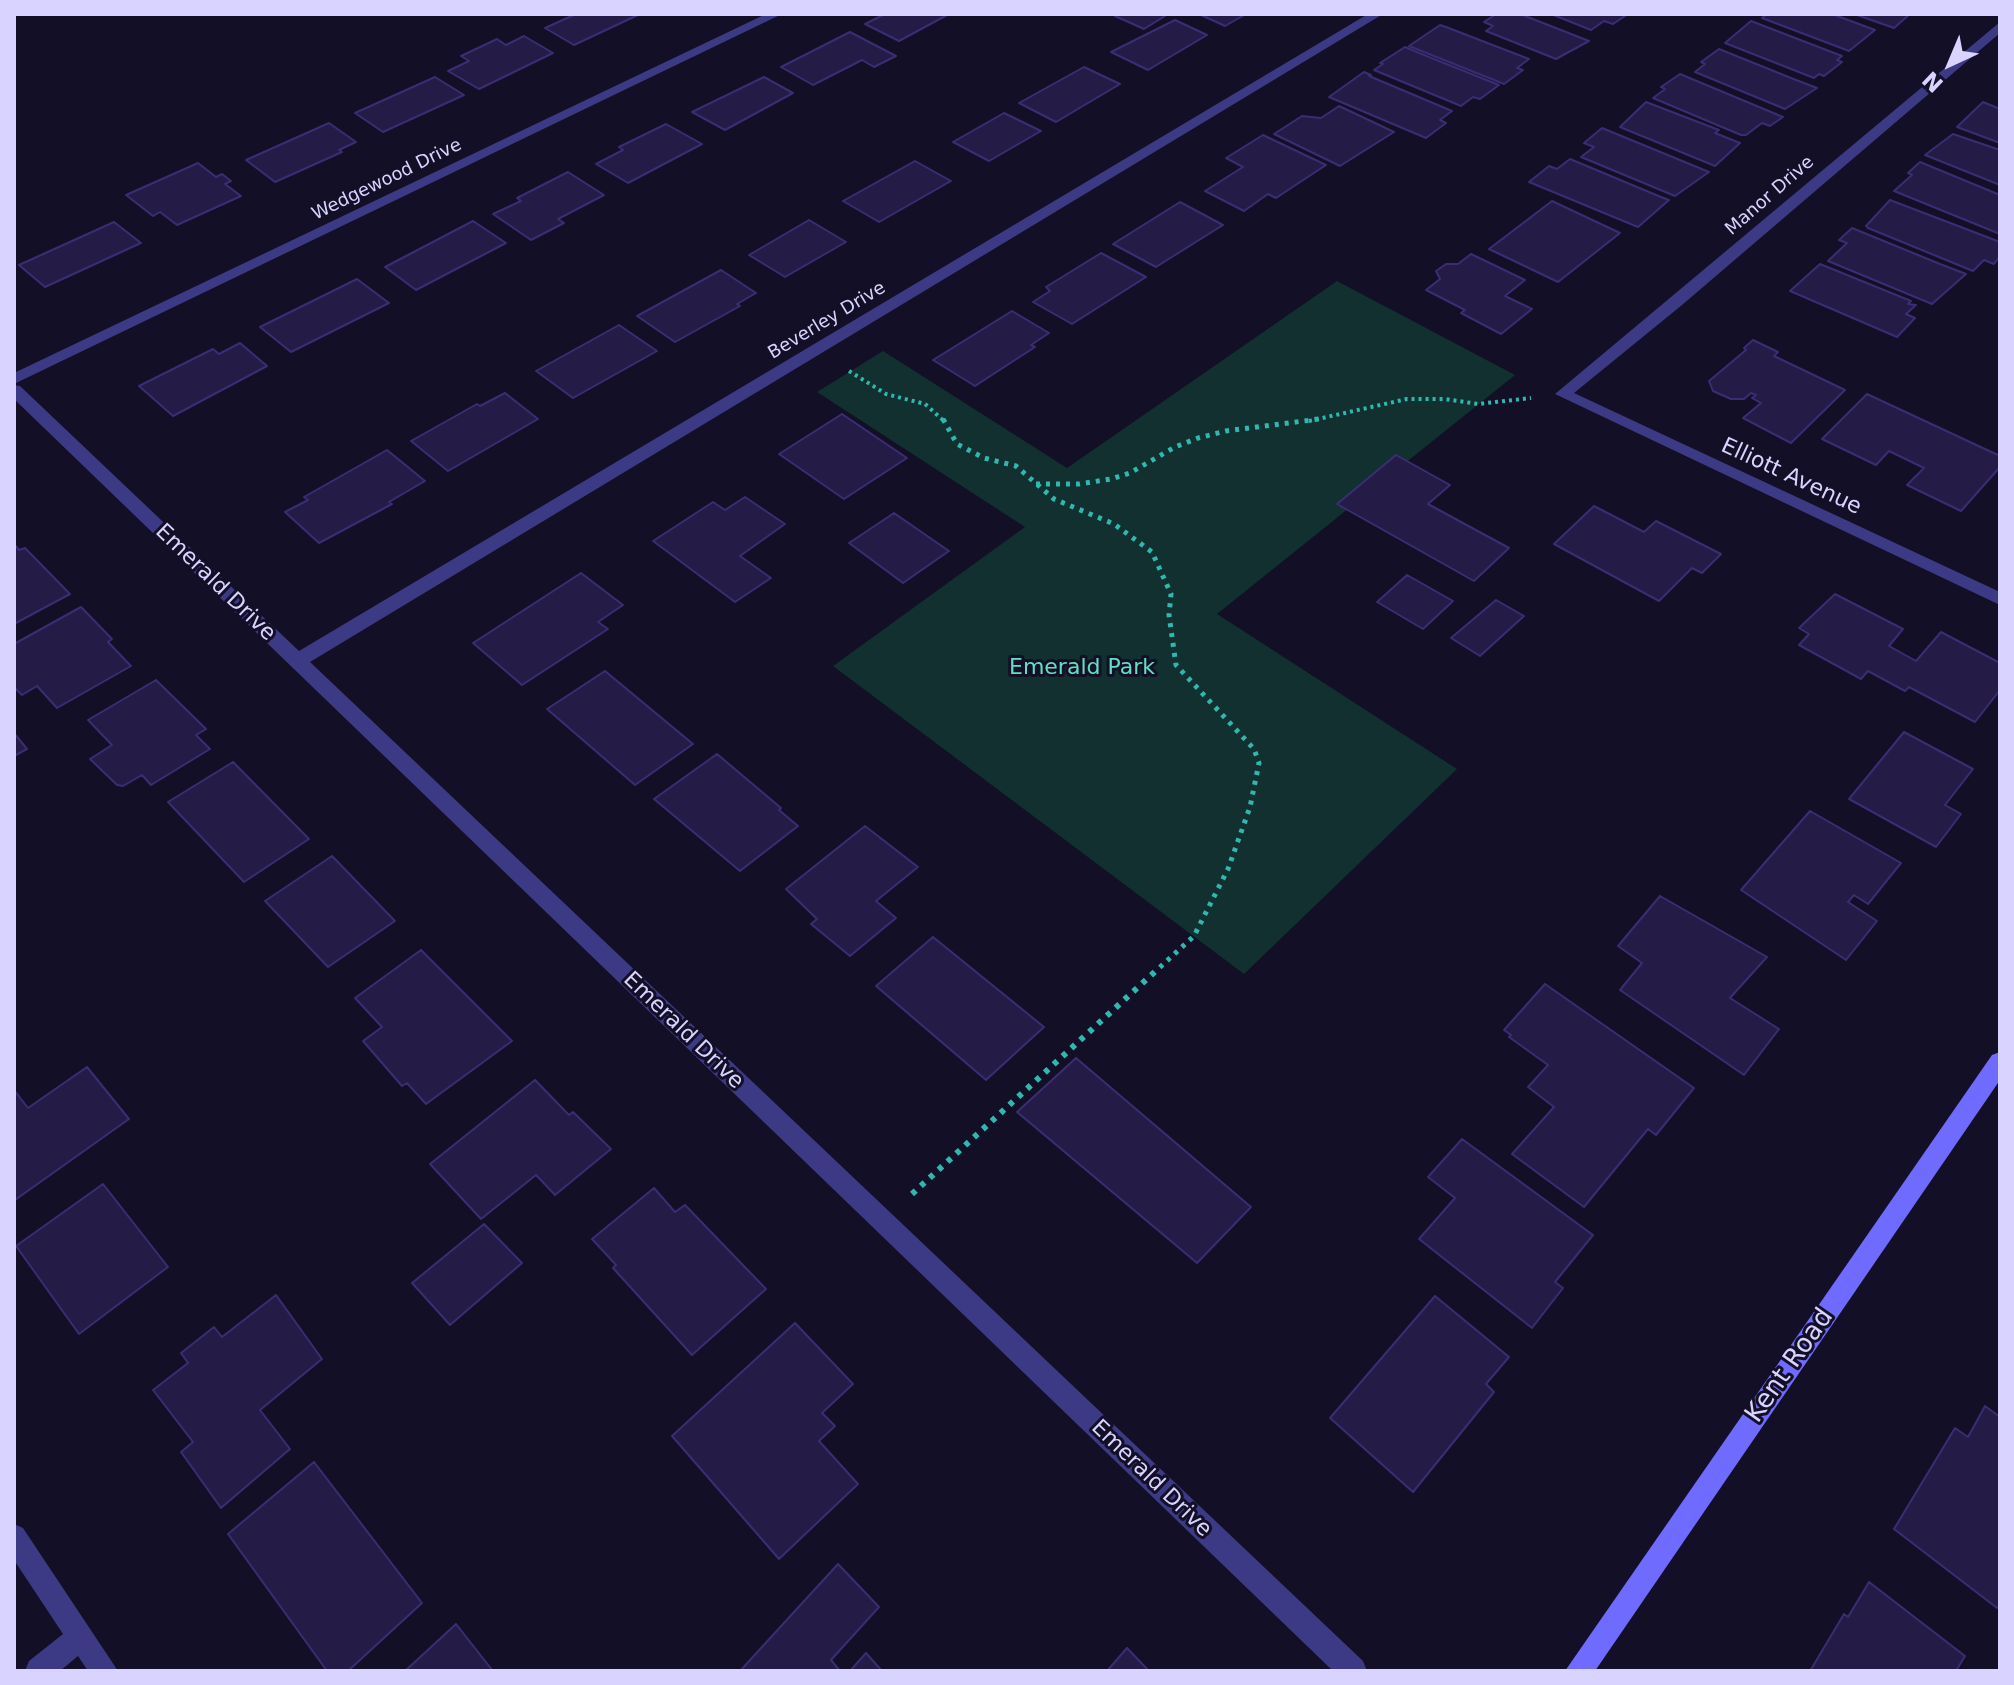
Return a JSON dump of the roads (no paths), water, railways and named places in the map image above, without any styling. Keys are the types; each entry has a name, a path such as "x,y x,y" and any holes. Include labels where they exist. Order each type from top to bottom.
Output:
{"street":[{"name":"Wedgewood Drive","path":"14,379 776,14"},
{"name":"Beverley Drive","path":"297,661 1377,14"},
{"name":"Manor Drive","path":"1563,394 1677,302 2000,26"},
{"name":"Emerald Drive","path":"14,390 1353,1671"},
{"name":"Elliott Avenue","path":"1563,394 2000,599"},
{"name":"Kent Road","path":"1579,1671 2000,1062"},
{"path":"14,1537 104,1671"},
{"path":"39,1671 81,1636"}],"park label":[{"name":"Emerald Park","path":"1082,668"}]}
